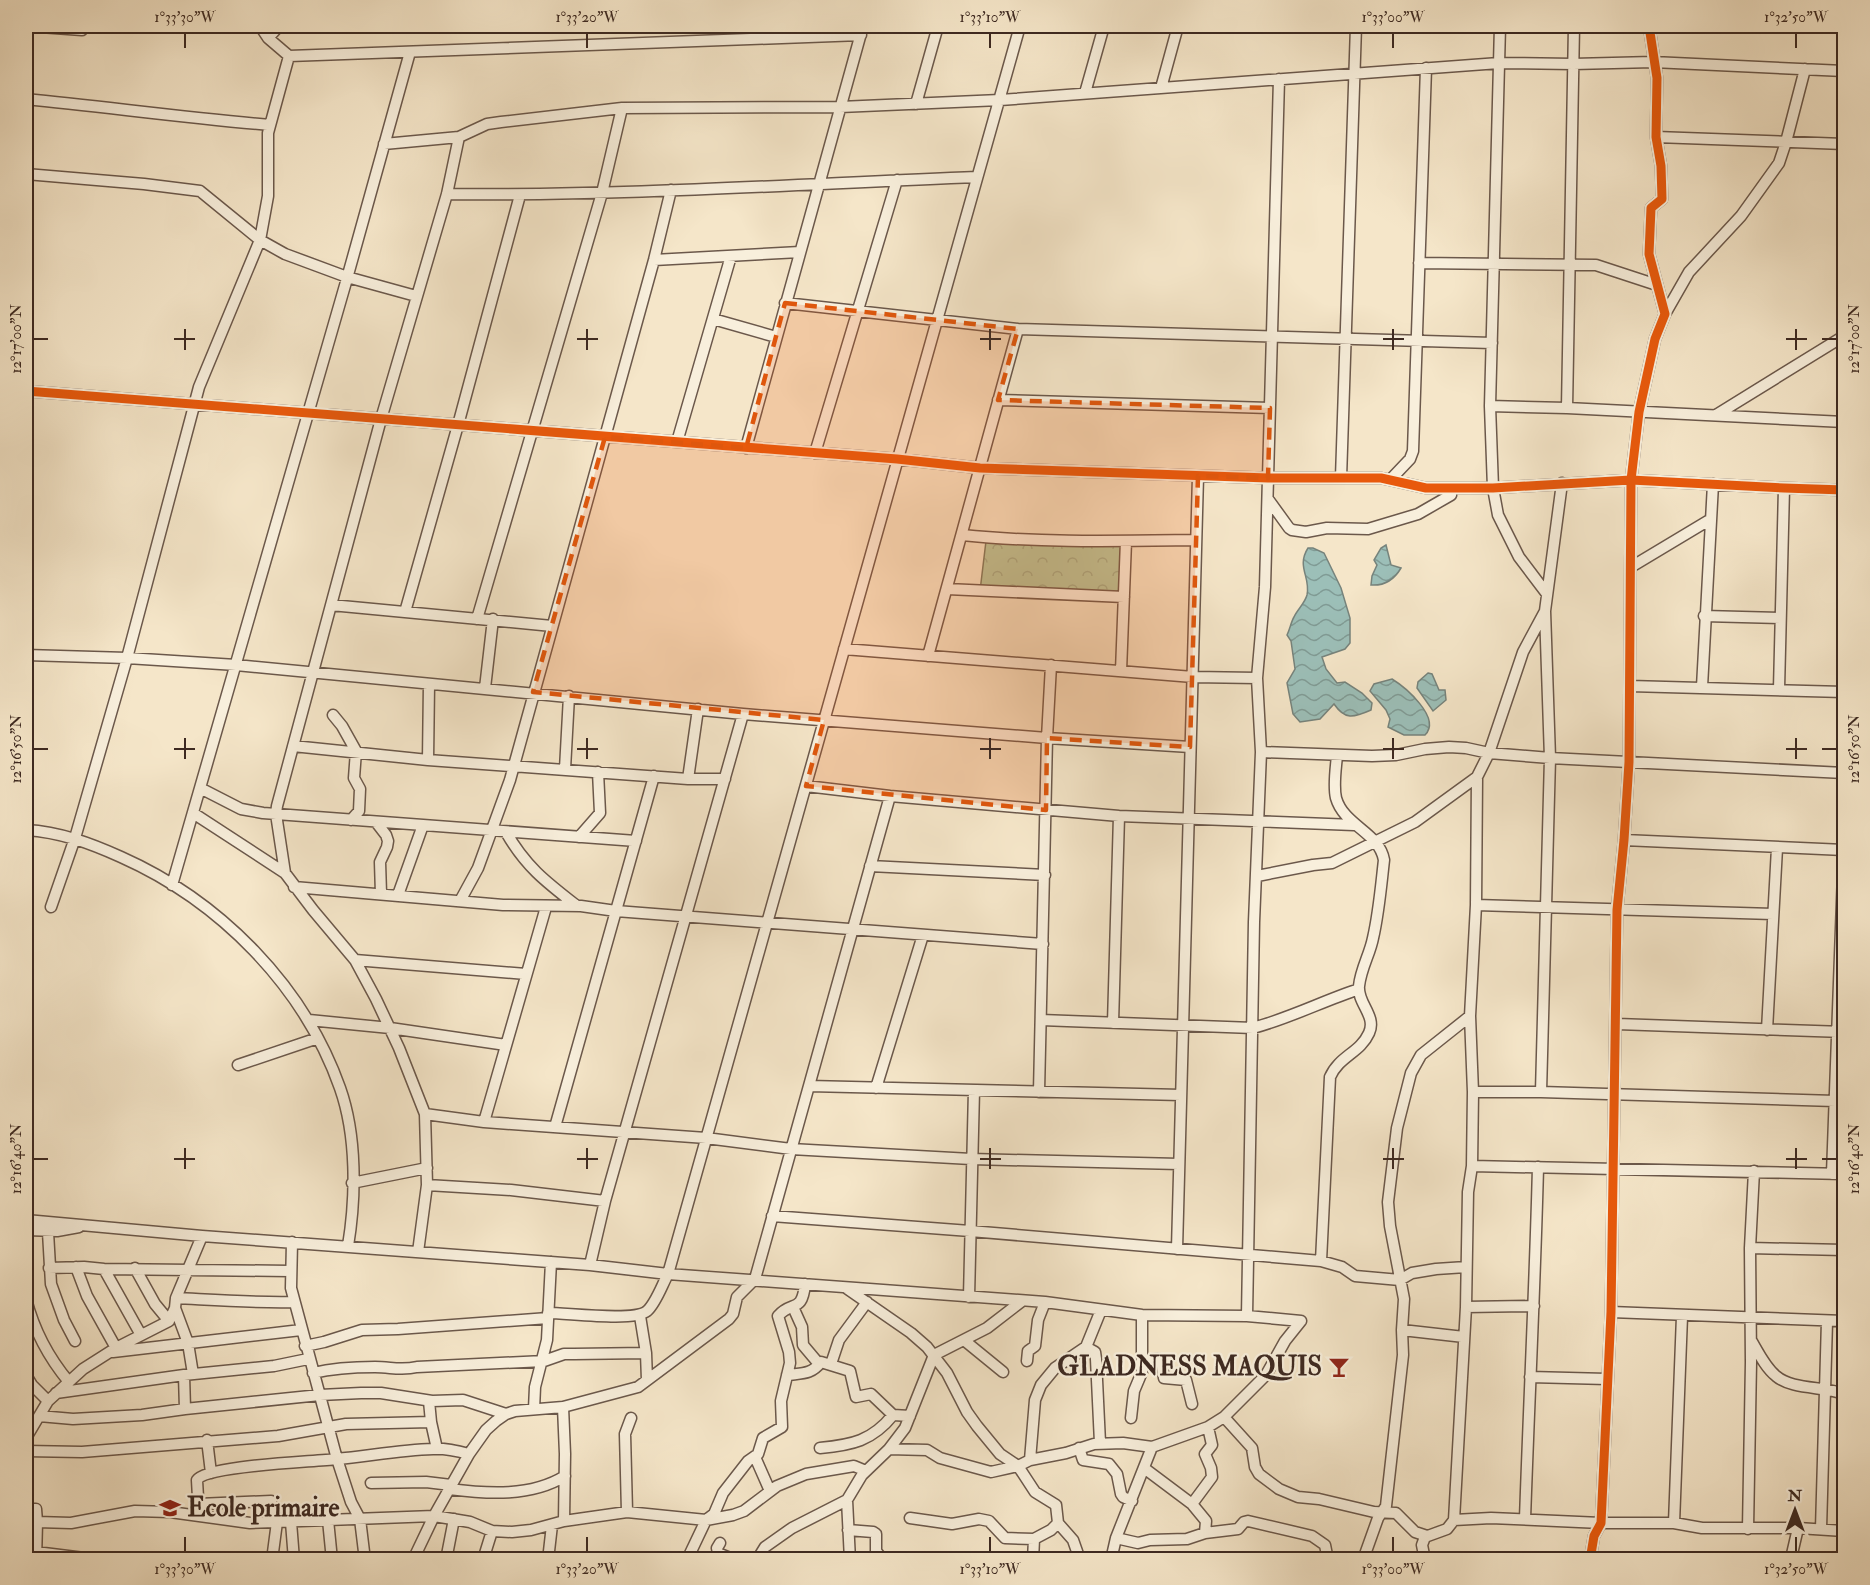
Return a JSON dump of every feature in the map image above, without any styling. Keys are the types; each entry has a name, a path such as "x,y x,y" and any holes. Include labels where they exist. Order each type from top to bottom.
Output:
{"street":[{"path":"26,26 82,30"},
{"path":"260,26 268,38 289,56 788,38 862,30 746,448"},
{"path":"268,38 279,26"},
{"path":"788,38 791,26"},
{"path":"916,104 938,26"},
{"path":"305,1346 362,1330 398,1329 548,1315 640,1316 650,1308 668,1274 1020,26"},
{"path":"1085,93 1104,26"},
{"path":"1161,88 1178,26"},
{"path":"1341,478 1356,26"},
{"path":"1500,26 1490,406 1493,488 1498,515 1519,557 1547,594"},
{"path":"1567,408 1574,26"},
{"path":"1649,26 1657,78 1656,137 1661,166 1662,199 1651,208 1648,254 1665,314"},
{"path":"172,885 410,52"},
{"path":"51,908 75,838 127,658 199,387 261,240 268,196 268,133 289,56"},
{"path":"384,144 459,137 488,124 622,108 840,107 1000,100 1499,63 1653,62 1845,71"},
{"path":"1391,479 1410,459 1413,451 1426,68"},
{"path":"1590,1560 1594,1536 1601,1523 1611,1312 1617,910 1629,762 1631,480 1639,412 1655,339 1665,314 1689,272 1741,216 1770,178 1783,154 1805,69"},
{"path":"1247,1316 1254,922 1261,752 1257,678 1265,587 1279,79"},
{"path":"26,99 270,126"},
{"path":"477,619 603,193 622,108"},
{"path":"285,873 276,814 292,746 381,419 447,194 459,137"},
{"path":"1656,137 1845,144"},
{"path":"26,174 200,191 261,240 285,254 347,277 416,296"},
{"path":"447,194 603,193 976,177"},
{"path":"815,453 897,180"},
{"path":"460,901 478,868 513,766 654,260 671,190"},
{"path":"405,612 458,425 519,195"},
{"path":"654,260 800,252"},
{"path":"677,442 731,256"},
{"path":"1419,263 1570,263 1602,266 1657,285"},
{"path":"785,303 1018,329 1492,343"},
{"path":"713,319 776,337"},
{"path":"928,656 1018,329"},
{"path":"1716,415 1845,336"},
{"path":"26,391 897,459 980,468 1268,478 1391,479 1426,488 1493,488 1631,480 1845,490"},
{"path":"998,400 1270,408"},
{"path":"1490,406 1845,422"},
{"path":"1177,1249 1198,476"},
{"path":"1542,1092 1550,758 1545,611 1562,483"},
{"path":"1702,687 1704,616 1713,484"},
{"path":"1779,689 1784,488"},
{"path":"1267,499 1289,528 1306,532 1327,528 1368,529 1419,514 1451,495"},
{"path":"1631,567 1711,519"},
{"path":"962,535 1126,541 1196,540"},
{"path":"1121,671 1126,541"},
{"path":"947,589 1125,597"},
{"path":"331,605 552,626"},
{"path":"1425,1560 1422,1541 1427,1536 1447,1529 1454,1520 1466,1307 1467,1191 1472,1166 1473,1092 1470,1016 1476,905 1477,777 1489,753 1524,652 1545,611"},
{"path":"1704,616 1780,618"},
{"path":"485,688 493,619"},
{"path":"844,649 1192,677 1257,678"},
{"path":"26,655 127,658 236,665 743,714 1191,747"},
{"path":"1039,1092 1047,738 1051,665"},
{"path":"428,760 429,684"},
{"path":"1630,686 1845,692"},
{"path":"565,769 569,696"},
{"path":"688,779 698,709"},
{"path":"590,1265 605,1200 743,714"},
{"path":"333,715 356,751 354,778 360,789 359,811 351,820"},
{"path":"292,746 428,760 654,777 726,779"},
{"path":"1261,752 1396,755 1449,747 1550,758 1845,772"},
{"path":"1321,1261 1330,1077 1335,1066 1360,1047 1369,1033 1371,1022 1359,989 1362,969 1373,940 1384,860 1383,853 1376,842 1354,825 1341,810 1336,796 1337,755"},
{"path":"579,837 600,813 598,772"},
{"path":"555,1127 654,777"},
{"path":"1257,876 1332,863 1414,822 1477,777"},
{"path":"806,786 890,796 1119,816 1354,825"},
{"path":"200,788 241,809 276,814 636,841"},
{"path":"413,1560 450,1487 486,1430 506,1414 515,1411 563,1407 629,1391 729,1319 733,1314 737,1297 755,1280 890,796"},
{"path":"193,813 285,873 355,960 390,1028 425,1114 427,1185 418,1252"},
{"path":"1113,1023 1119,816"},
{"path":"376,822 388,841 380,862 381,894"},
{"path":"398,895 423,825"},
{"path":"26,830 75,838 143,866 192,897 240,936 271,969 309,1020 341,1090 353,1140 348,1246"},
{"path":"506,831 529,866 577,906"},
{"path":"1624,840 1844,850"},
{"path":"1832,1174 1841,1032 1845,846"},
{"path":"1767,1030 1777,848"},
{"path":"870,866 1045,875"},
{"path":"294,886 503,905 577,906 686,917 1043,944"},
{"path":"1476,905 1773,914"},
{"path":"484,1122 546,907"},
{"path":"876,1088 923,935"},
{"path":"355,960 526,974"},
{"path":"1041,1020 1253,1028 1284,1019 1331,998 1359,989"},
{"path":"1363,1560 1378,1518 1386,1506 1403,1355 1404,1299 1390,1226 1388,1202 1397,1128 1411,1073 1421,1055 1470,1016"},
{"path":"309,1020 390,1028 506,1045"},
{"path":"1617,1024 1841,1032"},
{"path":"238,1065 318,1038"},
{"path":"809,1086 1181,1095"},
{"path":"969,1297 974,1090"},
{"path":"1473,1092 1835,1101"},
{"path":"425,1114 484,1122 706,1138 791,1149 971,1159 1179,1164"},
{"path":"1472,1166 1845,1174"},
{"path":"1525,1519 1538,1167"},
{"path":"352,1183 427,1168"},
{"path":"1748,1529 1750,1248 1754,1172"},
{"path":"427,1185 511,1190 605,1200"},
{"path":"772,1216 1321,1261 1342,1268 1354,1276 1400,1280 1412,1273 1466,1268"},
{"path":"26,1223 88,1225 202,1236 590,1265 668,1274 1045,1302 1142,1315 1247,1316 1270,1320 1301,1321 1285,1341 1266,1375 1224,1418 1208,1427 1152,1447 1100,1443 1030,1460 996,1472 987,1472 940,1458 927,1450 889,1449"},
{"path":"26,1223 48,1232 88,1225"},
{"path":"48,1232 49,1268 56,1300 75,1341"},
{"path":"26,1438 33,1420 52,1397 69,1382 112,1350 169,1321 202,1236"},
{"path":"292,1242 290,1271 294,1302 337,1459 348,1494 360,1519 365,1560"},
{"path":"1750,1248 1845,1250"},
{"path":"534,1409 535,1387 544,1360 547,1340 550,1262"},
{"path":"76,1267 112,1350"},
{"path":"49,1268 290,1271"},
{"path":"135,1268 155,1304 169,1321"},
{"path":"104,1269 141,1335"},
{"path":"687,1560 706,1520 714,1514 723,1493 748,1461 755,1457 763,1438 782,1427 781,1401 790,1363 778,1316 781,1312 799,1304 804,1298 805,1284"},
{"path":"843,1287 919,1340 934,1355 947,1373 976,1426 1000,1454 1018,1466 1035,1492 1056,1505 1058,1523 1073,1540 1080,1560"},
{"path":"26,1299 41,1341 69,1382"},
{"path":"175,1303 223,1299 254,1303 294,1302"},
{"path":"850,1560 847,1500 856,1482 889,1449 905,1428 934,1355 987,1328 1022,1301"},
{"path":"787,1375 811,1372 825,1364 839,1340 867,1302"},
{"path":"1027,1361 1028,1351 1035,1346 1038,1320 1045,1302"},
{"path":"175,1303 188,1343 189,1374 185,1409"},
{"path":"1466,1307 1534,1306"},
{"path":"793,1307 802,1327 803,1345 825,1364 850,1371 856,1397 871,1394 893,1415 910,1416"},
{"path":"1030,1460 1035,1400 1041,1385 1055,1368 1086,1347 1101,1310"},
{"path":"1611,1312 1845,1321"},
{"path":"1131,1418 1134,1391 1142,1372 1142,1315"},
{"path":"640,1316 646,1353 647,1380"},
{"path":"1674,1523 1682,1316"},
{"path":"1821,1529 1827,1389 1827,1321"},
{"path":"112,1350 168,1347 301,1330"},
{"path":"1402,1330 1464,1337"},
{"path":"1751,1340 1769,1369 1786,1383 1845,1394"},
{"path":"965,1341 1003,1372"},
{"path":"1086,1347 1095,1352 1100,1443"},
{"path":"313,1373 346,1368 375,1367 408,1370 417,1367 544,1360 564,1354 646,1353"},
{"path":"26,1375 32,1385 52,1397 189,1374 274,1366 309,1359"},
{"path":"1143,1360 1159,1359 1164,1378 1186,1380 1192,1404"},
{"path":"1530,1377 1607,1378"},
{"path":"33,1420 142,1415 320,1395 381,1394 429,1401 462,1400 506,1414"},
{"path":"429,1401 436,1449"},
{"path":"563,1407 564,1521"},
{"path":"820,1448 862,1441 882,1428 893,1415"},
{"path":"627,1512 625,1434 631,1418"},
{"path":"1224,1418 1252,1448 1255,1467 1259,1474 1279,1489 1298,1497 1396,1513 1415,1532 1427,1536"},
{"path":"26,1451 82,1452 278,1436 346,1424 431,1422"},
{"path":"1192,1504 1212,1477 1205,1454 1212,1445 1208,1427"},
{"path":"207,1440 211,1473"},
{"path":"1111,1560 1116,1538 1152,1447"},
{"path":"1078,1448 1083,1460 1106,1463 1115,1471 1121,1494 1132,1501"},
{"path":"199,1516 197,1480 198,1477 211,1473 370,1454 436,1449 469,1454"},
{"path":"755,1457 770,1491"},
{"path":"37,1522 71,1523 135,1511 170,1512 250,1523 434,1516 470,1522 492,1531 512,1532 564,1521 627,1512 706,1520 744,1511 770,1491 806,1473 854,1466 866,1471"},
{"path":"1144,1468 1192,1504 1206,1521 1205,1533"},
{"path":"370,1483 434,1482 450,1487 523,1491 545,1487 565,1476"},
{"path":"757,1560 765,1547 792,1528 847,1500"},
{"path":"198,1504 271,1501 275,1514 272,1560"},
{"path":"26,1509 36,1509 36,1556 93,1559"},
{"path":"910,1518 952,1524 979,1519 989,1521 1005,1538 1034,1539 1051,1530 1058,1523"},
{"path":"446,1560 454,1519"},
{"path":"1454,1520 1525,1519 1601,1523 1674,1523 1702,1528 1798,1528 1845,1531"},
{"path":"328,1520 332,1560"},
{"path":"1116,1538 1138,1544 1150,1540 1187,1539 1205,1533 1238,1529 1244,1522 1251,1521 1312,1536 1325,1545 1328,1560"},
{"path":"291,1522 294,1560"},
{"path":"549,1560 552,1525"},
{"path":"1788,1560 1798,1528"},
{"path":"848,1530 874,1533 877,1541 876,1551 883,1560"},
{"path":"483,1560 492,1531"},
{"path":"1033,1560 1034,1539"},
{"path":"720,1543 717,1548 718,1553 735,1560"}],"highlighted area":[{"path":"785,303 1018,329 998,400 1270,408 1268,478 1198,476 1190,747 1047,738 1046,810 806,786 824,720 533,692 605,437 746,448"}],"green space":[{"path":"986,541 1125,543 1123,601 980,591"}],"water":[{"path":"1386,545 1391,565 1401,568 1389,581 1371,585 1377,565 1374,560 1381,548"},
{"path":"1308,548 1324,553 1341,588 1350,618 1350,643 1345,649 1322,657 1326,669 1337,683 1345,682 1372,703 1371,710 1359,715 1346,715 1334,704 1320,719 1300,722 1293,714 1287,683 1295,669 1291,641 1287,635 1307,595 1303,561"},
{"path":"1428,673 1432,674 1439,690 1445,690 1446,700 1433,711 1417,688 1418,682"},
{"path":"1392,679 1413,696 1425,712 1429,720 1429,728 1425,735 1404,735 1388,727 1390,719 1386,710 1370,691 1374,684"}],"cycle path":[{"path":"1590,1560 1594,1536 1601,1523 1611,1312 1617,910 1629,762 1631,480 1639,412 1655,339 1665,314 1649,254 1651,208 1662,199 1661,166 1656,137 1657,78 1649,26"},
{"path":"26,391 897,459 980,468 1268,478 1381,478 1426,488 1493,488 1631,480 1844,490"}],"place":[{"name":"GLADNESS MAQUIS","path":"1339,1367"},
{"name":"Ecole primaire","path":"170,1508"}]}
